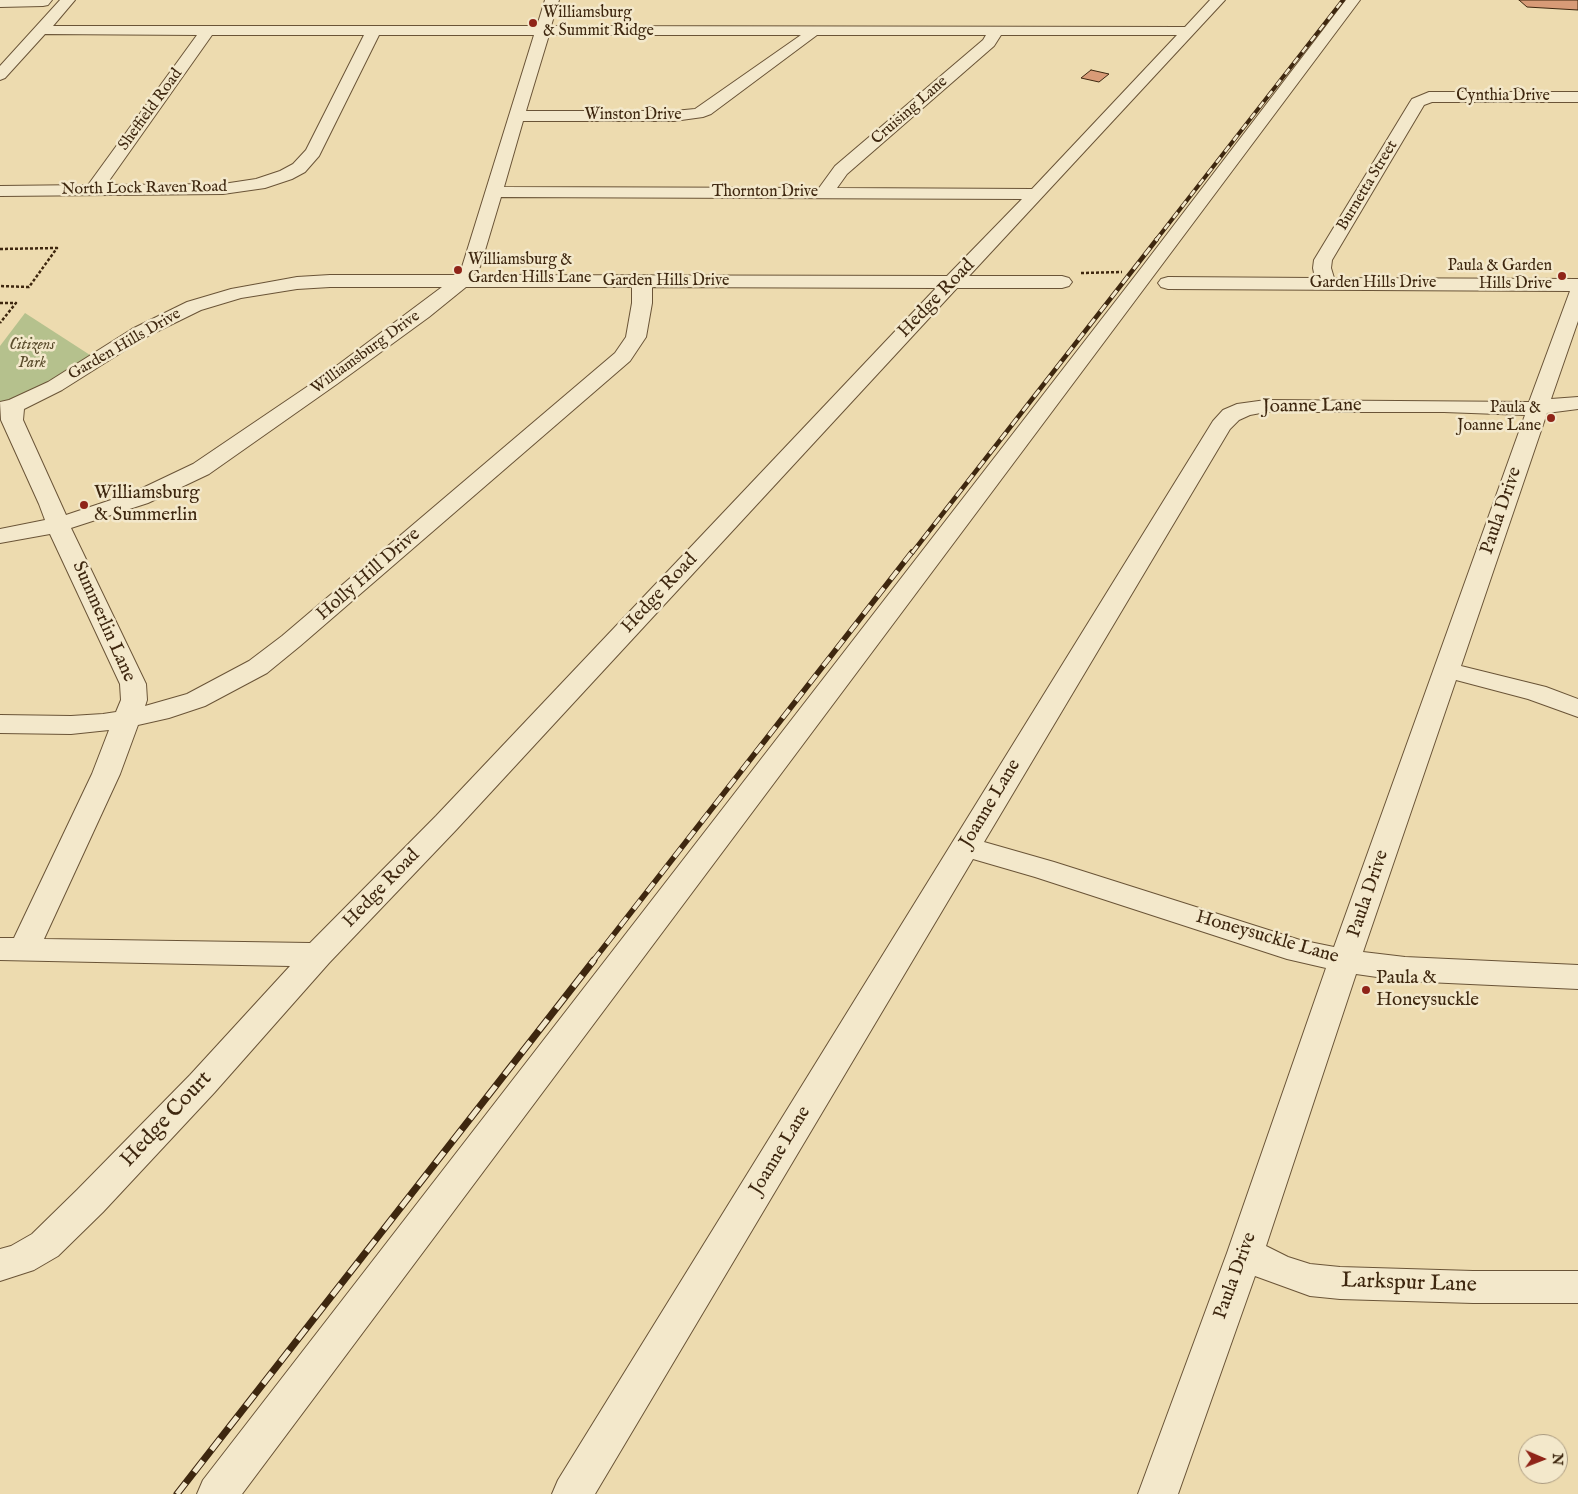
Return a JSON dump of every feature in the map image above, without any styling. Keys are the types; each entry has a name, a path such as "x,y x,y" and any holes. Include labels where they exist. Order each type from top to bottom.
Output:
{"street":[{"path":"0,2 43,2 45,0"},
{"path":"0,75 68,0"},
{"name":"Williamsburg Drive","path":"0,536 58,525 140,498 177,482 218,458 414,318 460,282 471,267 492,192 552,0"},
{"name":"Hedge Road","path":"318,956 446,824 1218,0"},
{"path":"217,1494 1354,0"},
{"path":"41,30 1190,30"},
{"name":"Sheffield Road","path":"93,190 208,30"},
{"name":"North Lock Raven Road","path":"0,191 223,189 259,184 286,175 300,168 313,152 374,30"},
{"name":"Cruising Lane","path":"824,193 841,170 989,43 996,30"},
{"name":"Winston Drive","path":"516,116 674,116 697,114 705,111 805,39 812,31"},
{"name":"Cynthia Drive","path":"1429,97 1578,97"},
{"name":"Burnetta Street","path":"1326,284 1322,268 1323,260 1418,102 1429,97"},
{"name":"Thornton Drive","path":"492,192 1036,194"},
{"name":"Holly Hill Drive","path":"0,724 71,725 128,719 160,712 196,700 258,667 291,641 623,357 636,337 642,303 642,282"},
{"name":"Garden Hills Drive","path":"7,407 55,386 139,333 173,315 220,297 298,283 1058,282"},
{"name":"Garden Hills Drive","path":"1168,283 1578,285"},
{"name":"Paula Drive","path":"1158,1494 1245,1253 1578,293"},
{"name":"Joanne Lane","path":"572,1494 1221,426 1231,415 1245,409 1288,404 1522,409 1578,403"},
{"name":"Summerlin Lane","path":"7,407 51,504 58,525 134,684 134,700 106,774 12,949"},
{"path":"1447,670 1537,693 1575,705"},
{"name":"Honeysuckle Lane","path":"966,847 1044,869 1298,950 1346,961 1405,969 1578,977"},
{"path":"12,949 318,956"},
{"name":"Hedge Court","path":"0,1265 21,1258 44,1245 90,1201 202,1084 318,956"},
{"name":"Larkspur Lane","path":"1245,1253 1277,1269 1310,1280 1340,1283 1576,1291"}],"path":[{"path":"0,249 57,248 29,287 0,286"},
{"path":"1058,282 1058,278 1081,272 1120,272"},
{"path":"0,303 16,303 0,323"}],"green space":[{"name":"Citizens Park","path":"25,313 90,355 65,372 17,398 0,402 0,346"}],"building":[{"path":"1519,0 1578,0 1578,10 1527,7"},
{"path":"1091,70 1109,74 1099,82 1081,78"}],"railway":[{"path":"1156,240 1343,0"},
{"path":"912,553 1157,239"},
{"path":"593,961 912,552"},
{"path":"177,1494 594,960"}],"place":[{"name":"Williamsburg & Summit Ridge","path":"533,23"},
{"name":"Williamsburg & Garden Hills Lane","path":"458,270"},
{"name":"Paula & Garden Hills Drive","path":"1562,276"},
{"name":"Paula & Joanne Lane","path":"1551,418"},
{"name":"Williamsburg & Summerlin","path":"84,505"},
{"name":"Paula & Honeysuckle","path":"1366,990"}]}
